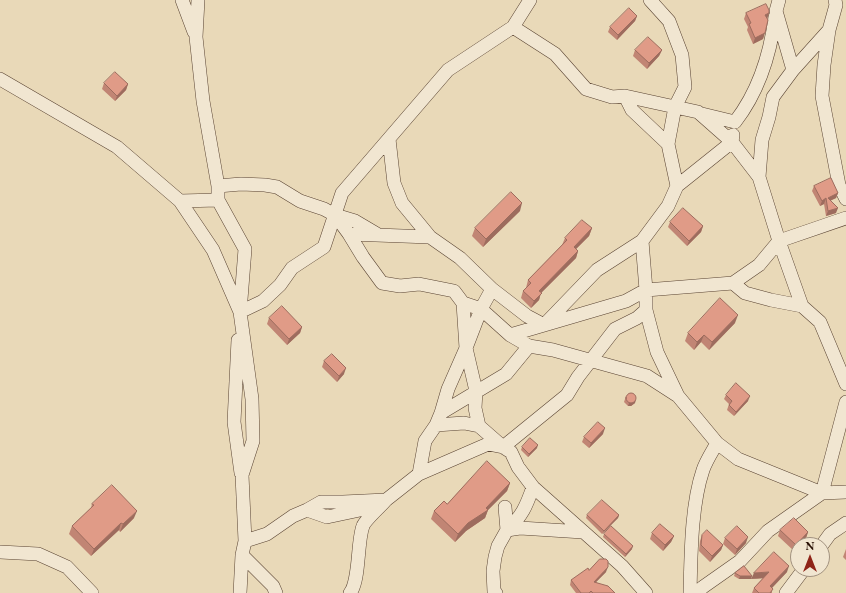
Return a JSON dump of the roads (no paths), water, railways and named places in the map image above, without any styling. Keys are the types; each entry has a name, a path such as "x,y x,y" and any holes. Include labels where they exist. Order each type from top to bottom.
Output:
{"street":[{"path":"182,0 196,37"},
{"path":"198,0 196,37 203,102 218,186 218,200 245,249 234,422 242,475 245,541 242,555 240,593"},
{"path":"240,312 263,301 280,285 292,268 324,247 342,193 448,70 513,27 530,0"},
{"path":"650,0 669,21 682,55 685,87 675,107 668,144 677,186"},
{"path":"835,0 836,5 829,30 824,65 822,96 839,185 846,199"},
{"path":"777,6 793,70"},
{"path":"544,325 597,270 642,241 668,206 677,186 732,142 735,122 746,108 760,79 772,39 777,6"},
{"path":"513,27 555,54 586,89 612,97 625,96 698,112 735,122"},
{"path":"759,177 762,140 773,97 793,70 829,30"},
{"path":"0,79 117,148 180,201 212,250 240,312 252,399 253,442 242,475"},
{"path":"625,96 632,110 668,144"},
{"path":"698,112 732,142 759,177 779,241 802,306 820,322 846,384"},
{"path":"389,138 394,183 402,203 430,237 460,258 492,289 527,316 544,325"},
{"path":"218,186 241,184 277,187 300,201 324,209 335,216 355,221 378,235"},
{"path":"180,201 218,200"},
{"path":"335,216 382,283 400,286 419,284 454,291 462,303 466,348 476,391 475,408 480,426"},
{"path":"510,335 626,301 646,290 733,283 759,265 779,241 846,218"},
{"path":"349,234 430,237"},
{"path":"642,241 646,310 657,352 678,396 717,443 738,459 822,493 846,492"},
{"path":"733,283 745,293 802,306"},
{"path":"419,474 425,441 436,425 448,389 481,309 492,289"},
{"path":"462,303 481,309 510,335 529,346 553,350 591,362 647,376 678,396"},
{"path":"503,447 567,395 578,377 615,329 637,318 646,310"},
{"path":"441,413 506,374 529,346"},
{"path":"696,593 740,561 768,531 822,493 846,402"},
{"path":"436,425 464,422 480,426 488,432 503,447 511,452 518,467 532,488 622,566 646,593"},
{"path":"690,593 696,500 703,470 717,443"},
{"path":"352,592 363,525 386,500 419,474 488,444 503,447"},
{"path":"496,593 494,592 493,571 498,546 507,530 519,519 528,502 532,488"},
{"path":"245,541 267,534 293,516 321,502 386,500"},
{"path":"505,507 507,530"},
{"path":"828,537 846,523"},
{"path":"507,530 520,528 583,532"},
{"path":"0,552 38,554 68,567 92,593"},
{"path":"242,555 273,586 276,593"},
{"path":"786,593 798,577"}]}
